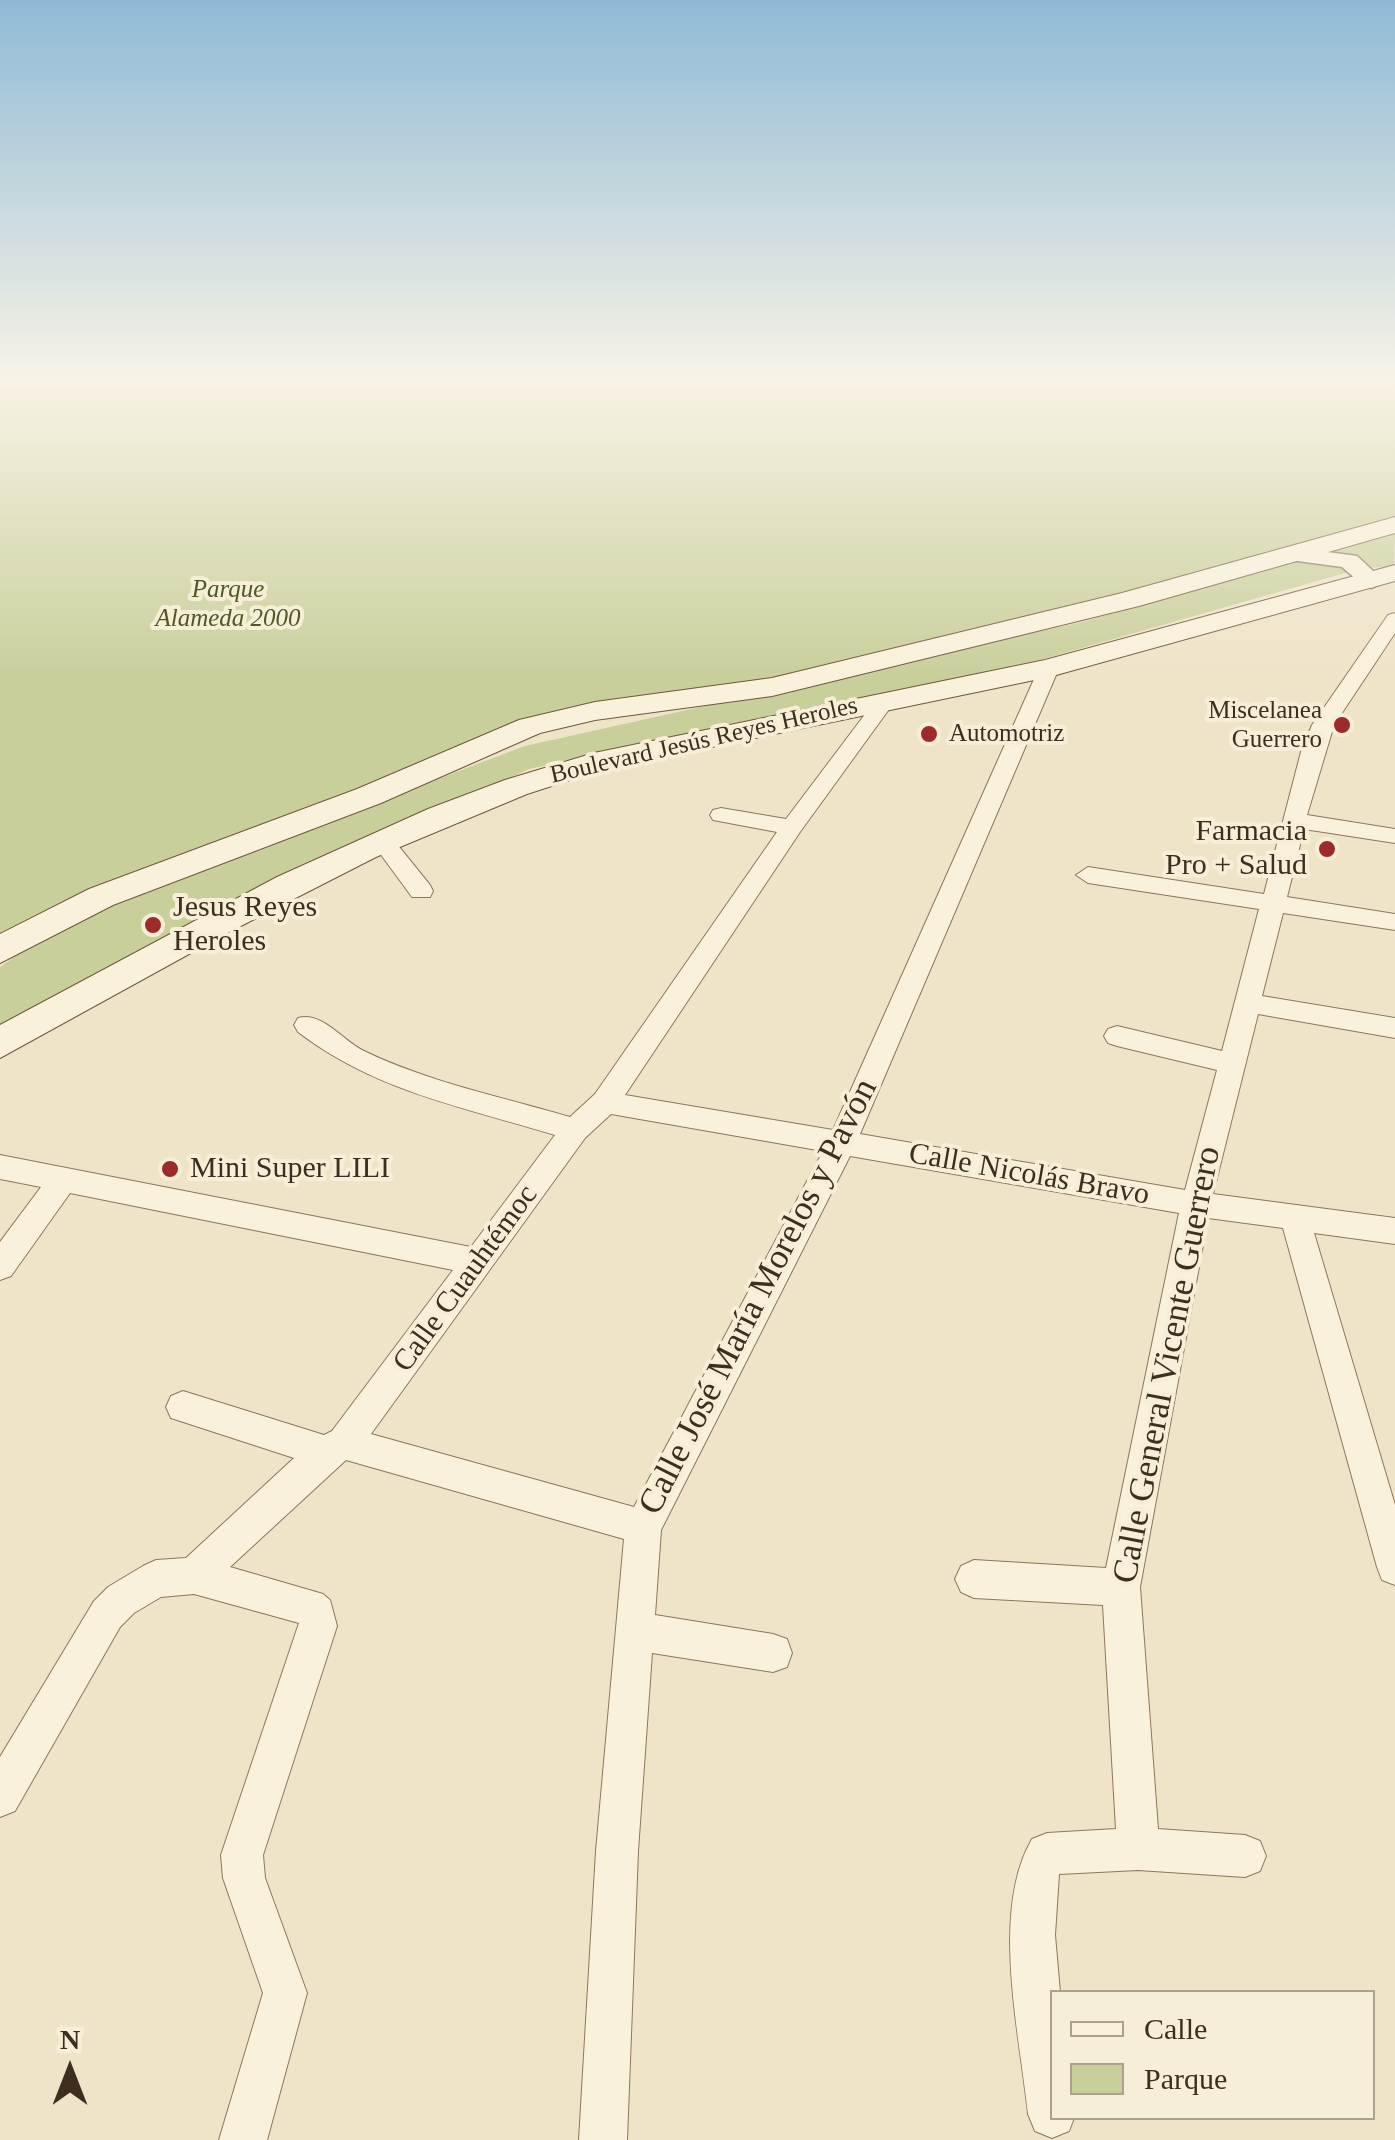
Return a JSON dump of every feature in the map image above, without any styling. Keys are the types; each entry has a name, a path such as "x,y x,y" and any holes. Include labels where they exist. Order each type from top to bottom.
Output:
{"main road":[{"name":"Boulevard Jesús Reyes Heroles","path":"2,945 111,893 369,796 530,726 595,711 772,687 1298,555 1395,524"},
{"name":"Boulevard Jesús Reyes Heroles","path":"0,1044 216,922 486,798 594,762 1050,668 1387,572"}],"street":[{"path":"1360,536 1367,552 1387,572"},
{"path":"1298,555 1349,561 1387,572"},
{"name":"Calle General Vicente Guerrero","path":"1138,1849 1122,1587 1196,1204 1272,902 1323,725 1395,619"},
{"name":"Calle José María Morelos y Pavón","path":"603,2140 617,1851 644,1527 842,1142 1050,668"},
{"name":"Calle Cuauhtémoc","path":"194,1576 335,1448 576,1130 604,1102 792,828 885,701"},
{"path":"721,816 792,828"},
{"path":"1295,820 1395,836"},
{"path":"384,843 421,891"},
{"path":"1088,875 1395,922"},
{"path":"1247,1003 1395,1028"},
{"path":"307,1025 346,1054 383,1072 576,1130"},
{"path":"1117,1036 1230,1062"},
{"name":"Calle Nicolás Bravo","path":"604,1102 1196,1204 1395,1231"},
{"path":"0,1167 479,1262"},
{"path":"0,1268 63,1179"},
{"path":"1294,1216 1395,1567"},
{"path":"183,1407 644,1527"},
{"path":"0,1796 107,1614 121,1600 156,1579 194,1576 310,1607 317,1613 318,1626 242,1855 244,1878 285,1993 243,2140"},
{"path":"974,1579 1122,1587"},
{"path":"636,1631 773,1652"},
{"path":"1050,2087 1031,1904 1036,1866 1046,1854 1138,1849 1245,1856"}],"green space":[{"name":"Parque Alameda 2000","path":"0,479 1395,479 1395,518 1076,605 788,676 544,715 0,942"},
{"path":"1395,533 1394,567 1363,568 1036,661 529,769 99,971 0,1025 0,967 41,938 162,883 525,746 1082,622"}],"place":[{"name":"Miscelanea Guerrero","path":"1342,725"},
{"name":"Automotriz","path":"929,734"},
{"name":"Farmacia Pro + Salud","path":"1327,849"},
{"name":"Jesus Reyes Heroles","path":"153,925"},
{"name":"Mini Super LILI","path":"170,1169"}]}
